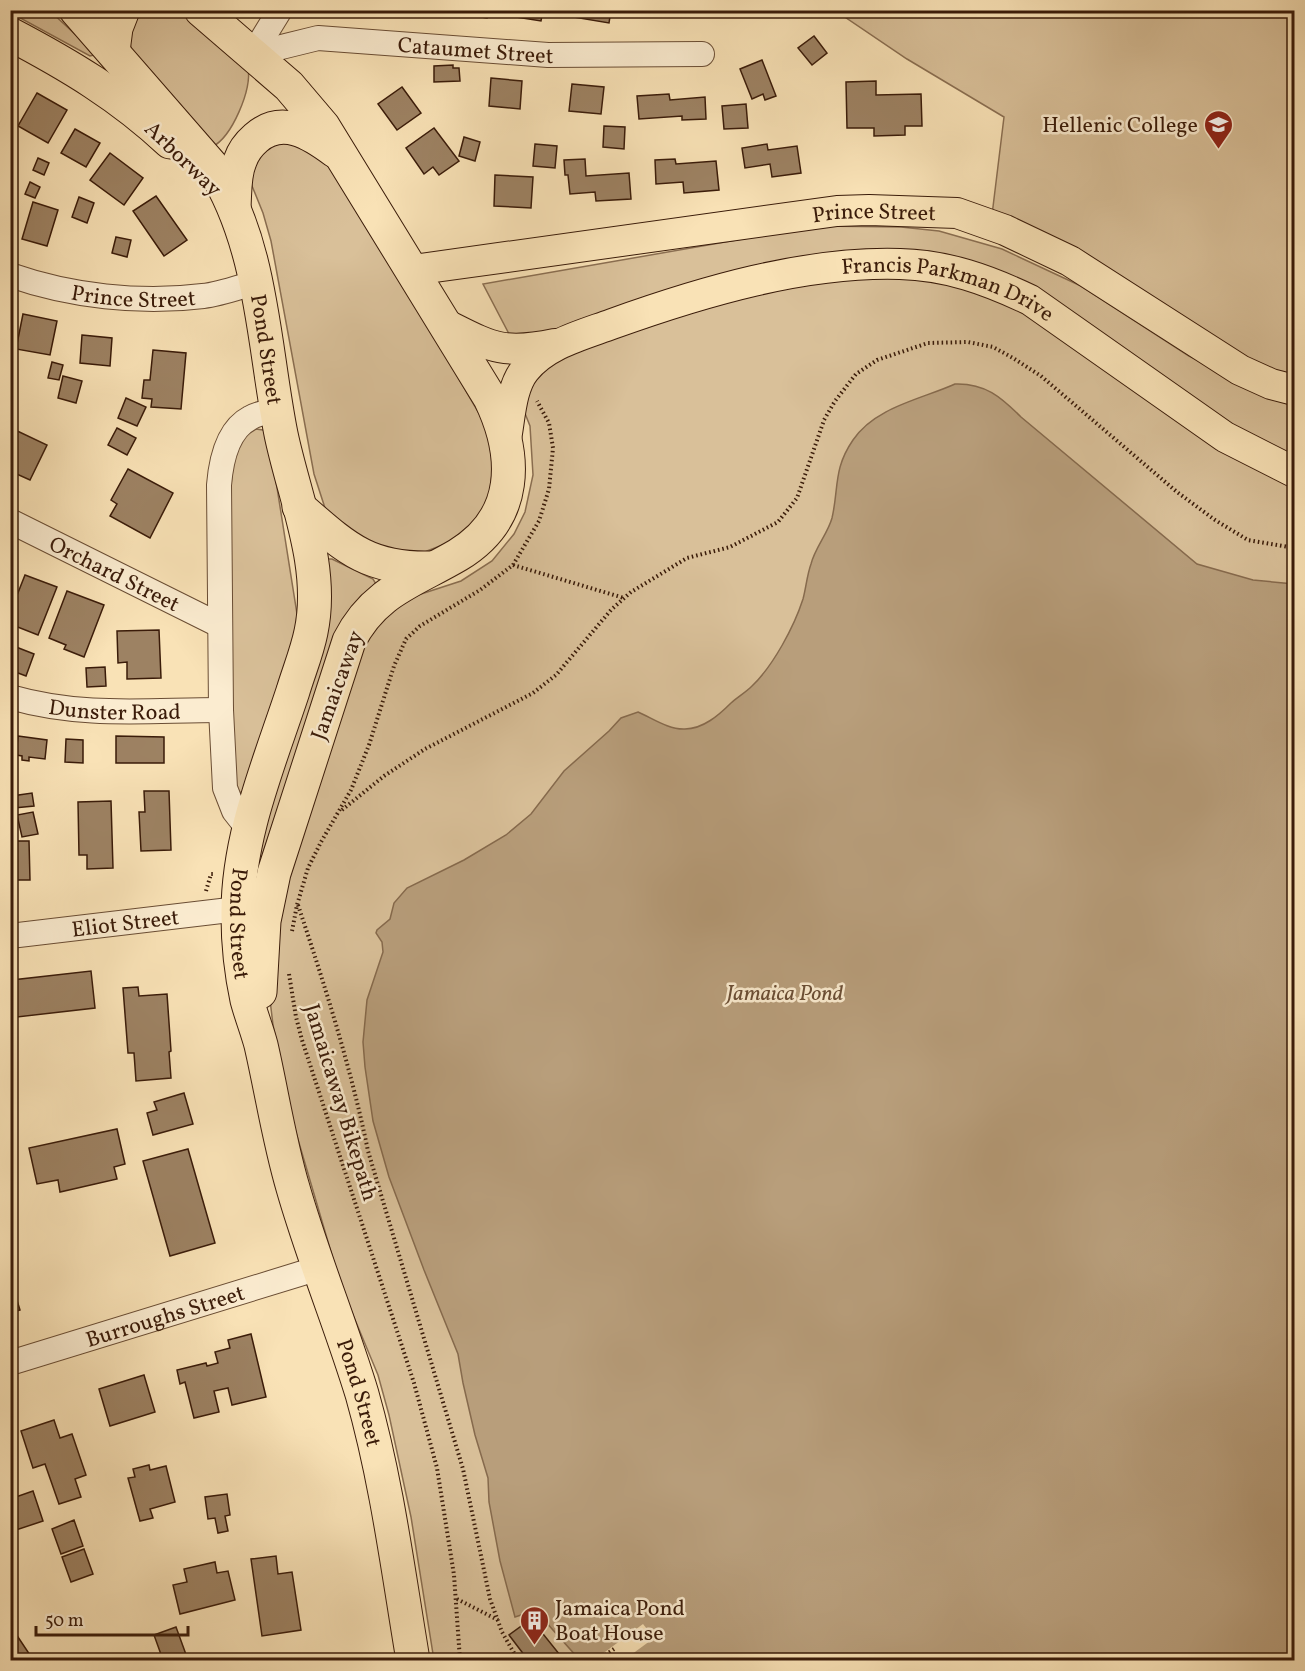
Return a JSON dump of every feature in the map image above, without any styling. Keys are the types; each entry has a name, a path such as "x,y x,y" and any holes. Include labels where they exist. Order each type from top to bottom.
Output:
{"highway":[{"name":"Arborway","path":"76,10 208,160 234,207"},
{"path":"113,51 116,28 123,10"},
{"path":"201,10 306,103 345,159 413,270"},
{"name":"Arborway","path":"10,34 110,91 167,139 234,207"},
{"path":"234,207 240,160 251,142 269,130 283,126 304,131 318,138 345,159"},
{"name":"Pond Street","path":"234,207 249,248 277,410"},
{"name":"Jamaicaway","path":"261,1045 260,986 268,897 277,860 344,652 359,622 372,607 392,591 456,556 475,542 496,517 508,484 509,457 499,418 490,398 413,270"},
{"name":"Jamaicaway","path":"249,830 313,622 313,579 277,410"},
{"path":"299,507 345,547 369,560 404,568 433,568"},
{"name":"Pond Street","path":"249,830 242,867 238,909 240,964 248,1004 261,1045 286,1163 351,1359 376,1448 394,1539 413,1660"}],"main road":[{"name":"Prince Street","path":"413,270 837,211 957,213 1005,230 1070,261 1240,370 1271,384 1294,390"},
{"name":"Francis Parkman Drive","path":"445,324 483,343 502,349 532,348 564,342 688,300 786,275 873,264 901,264 949,269 996,284 1030,300 1225,437 1294,472"},
{"name":"Francis Parkman Drive","path":"506,439 514,399 523,372 540,356 564,342"}],"street":[{"path":"253,54 280,10"},
{"name":"Cataumet Street","path":"253,54 318,38 548,55 702,54"},
{"name":"Prince Street","path":"10,275 72,291 142,298 204,296 256,282"},
{"name":"Pond Street","path":"249,830 234,811 225,788 219,625 219,492 223,459 230,440 243,422 254,416 277,410"},
{"name":"Orchard Street","path":"10,521 219,625"},
{"name":"Dunster Road","path":"10,697 80,711 123,713 221,710"},
{"name":"Eliot Street","path":"10,936 238,909"},
{"name":"Burroughs Street","path":"10,1363 319,1268"}],"path":[{"path":"339,813 384,776 424,749 533,693 556,675 611,610 656,576 687,558 730,546 778,522 797,498 824,420 855,374 877,360 928,343 968,342 1003,353 1041,376 1177,492 1215,520 1248,540 1294,548"},
{"path":"290,940 297,903 312,860 351,790 394,666 406,639 420,626 480,590 513,565 539,521 547,498 552,467 552,442 549,423 534,398"},
{"path":"513,565 624,598"},
{"path":"206,890 211,874"},
{"path":"297,903 331,1011 360,1113 368,1151 463,1469 490,1599 518,1660"},
{"name":"Jamaicaway Bikepath","path":"288,968 293,1004 302,1040 379,1273 429,1437 442,1489 457,1599 460,1660"},
{"path":"457,1599 498,1620"},
{"path":"598,1660 614,1649"}],"green space":[{"path":"10,11 50,11 90,48 94,55 90,56"},
{"path":"137,11 190,11 248,67 247,88 239,112 227,134 212,147 131,49 129,36"},
{"path":"836,11 1294,11 1294,376 1262,366 992,215 1004,117 907,59"},
{"path":"278,140 319,150 430,329 484,422 495,446 489,501 472,523 448,543 419,554 367,547 325,508 314,474 271,241 250,181 252,163"},
{"name":"Jamaica Pond","path":"818,226 901,227 939,231 1002,249 1081,286 1189,356 1294,407 1294,1660 434,1660 411,1517 389,1415 378,1375 341,1286 292,1119 273,1025 268,983 275,921 361,650 384,615 418,595 461,581 492,561 514,534 525,512 533,475 530,426 522,406 526,383 508,332 483,284"},
{"path":"256,429 263,430 269,437 297,614 295,637 244,793 239,792 236,785 230,700 230,494 234,457 245,436"},
{"path":"328,559 373,579 376,584 354,605 338,630 262,856 257,878 256,845"}],"shaded area":[{"name":"Jamaica Pond","path":"955,384 966,384 984,389 1006,403 1197,564 1253,580 1294,584 1294,1660 584,1660 578,1658 544,1620 527,1613 515,1617 500,1561 489,1502 488,1478 475,1435 458,1354 389,1177 373,1121 363,1042 367,1000 383,952 382,942 376,933 390,919 394,903 407,888 464,860 506,835 531,814 564,771 621,718 638,712 673,728 698,727 721,712 752,686 775,657 799,610 813,558 832,518 842,460 853,440 862,429 886,412"}],"pier":[{"path":"643,1624 654,1638 624,1660 594,1660"}],"building":[{"path":"453,10 488,10 487,18 453,13"},
{"path":"504,10 543,10 541,21 504,15"},
{"path":"574,10 611,10 609,23 573,17"},
{"path":"814,36 827,53 812,65 798,48"},
{"path":"762,60 776,96 765,100 763,94 752,99 740,69"},
{"path":"453,65 453,68 459,68 460,81 434,82 434,66"},
{"path":"491,78 522,81 520,109 489,106"},
{"path":"876,81 876,95 921,94 922,126 905,126 905,135 874,136 874,128 847,128 846,82"},
{"path":"572,84 604,87 601,114 569,111"},
{"path":"402,87 421,113 397,130 378,104"},
{"path":"37,93 67,110 48,143 18,126"},
{"path":"669,94 670,100 705,97 706,119 682,120 682,116 639,119 637,96"},
{"path":"746,104 748,128 724,129 722,106"},
{"path":"604,126 625,127 624,149 603,147"},
{"path":"434,128 459,161 439,175 433,167 424,174 406,148"},
{"path":"75,129 100,143 86,167 61,153"},
{"path":"464,137 480,142 475,161 459,156"},
{"path":"535,144 557,146 555,168 533,166"},
{"path":"767,144 768,150 797,146 801,173 772,177 770,164 745,168 742,148"},
{"path":"110,153 143,178 124,205 90,180"},
{"path":"38,158 49,163 44,175 33,170"},
{"path":"585,159 586,176 629,173 631,199 596,201 595,192 570,194 564,160"},
{"path":"675,159 676,164 716,161 719,190 684,193 683,182 656,184 655,160"},
{"path":"495,175 533,177 531,208 494,206"},
{"path":"30,182 40,187 35,198 25,194"},
{"path":"156,196 187,240 164,256 133,211"},
{"path":"79,197 94,203 87,223 72,217"},
{"path":"33,202 58,210 47,246 22,239"},
{"path":"116,237 131,240 127,257 112,253"},
{"path":"23,314 57,321 50,355 16,349"},
{"path":"82,335 112,338 110,366 80,363"},
{"path":"153,350 186,353 181,409 151,407 152,399 142,398 144,380 150,380"},
{"path":"52,362 63,365 59,380 48,378"},
{"path":"63,376 82,381 76,403 58,398"},
{"path":"126,398 146,407 137,426 118,418"},
{"path":"11,428 47,445 30,480 10,471"},
{"path":"117,428 136,438 127,455 108,445"},
{"path":"128,469 173,493 150,538 110,516 117,504 111,500"},
{"path":"25,575 57,587 38,635 10,624 10,613"},
{"path":"67,591 104,605 84,657 64,649 66,645 49,638"},
{"path":"159,630 161,678 127,679 127,662 118,663 117,631"},
{"path":"11,645 34,654 26,676 10,670"},
{"path":"105,667 106,686 87,687 86,668"},
{"path":"18,736 47,740 45,759 29,757 29,761 22,760 22,756 16,755"},
{"path":"116,736 164,737 164,763 116,763"},
{"path":"66,739 83,740 83,763 65,762"},
{"path":"144,791 169,791 171,850 141,851 139,812 145,812"},
{"path":"32,793 34,806 14,808 12,796"},
{"path":"111,801 113,868 87,869 87,855 79,855 78,802"},
{"path":"33,812 38,834 22,837 17,815"},
{"path":"10,841 29,841 30,880 10,880"},
{"path":"91,971 95,1008 17,1017 12,980"},
{"path":"138,987 139,996 167,994 171,1078 136,1081 134,1053 128,1053 123,988"},
{"path":"184,1093 193,1124 153,1135 147,1113 157,1110 154,1102"},
{"path":"117,1129 125,1164 114,1167 117,1179 60,1192 58,1180 37,1184 29,1148"},
{"path":"188,1149 215,1243 170,1256 143,1161"},
{"path":"10,1278 20,1310 10,1313"},
{"path":"251,1334 266,1397 232,1405 228,1388 214,1391 219,1412 194,1418 185,1382 180,1384 177,1370 206,1363 207,1366 218,1363 215,1352 230,1348 228,1340"},
{"path":"144,1375 155,1412 110,1426 99,1389"},
{"path":"54,1420 60,1438 72,1434 86,1475 75,1479 81,1497 59,1504 45,1464 33,1468 21,1431"},
{"path":"149,1465 150,1470 166,1466 175,1502 150,1509 153,1518 140,1521 128,1478 135,1477 133,1469"},
{"path":"33,1491 43,1521 10,1532 10,1499"},
{"path":"227,1494 230,1515 225,1516 228,1531 218,1533 215,1518 208,1519 205,1497"},
{"path":"74,1520 83,1546 61,1554 52,1529"},
{"path":"84,1549 93,1574 71,1582 62,1557"},
{"path":"276,1556 278,1574 292,1572 301,1630 262,1636 251,1559"},
{"path":"215,1562 217,1573 228,1571 235,1600 180,1614 173,1585 187,1582 184,1569"},
{"name":"Jamaica Pond Boat House","path":"531,1619 560,1655 553,1660 528,1660 509,1635"},
{"path":"10,1625 32,1658 29,1660 10,1660"},
{"path":"176,1627 188,1660 163,1660 154,1635"}],"place":[{"name":"Hellenic College","path":"1219,150"},
{"name":"Jamaica Pond Boat House","path":"534,1646"}]}
